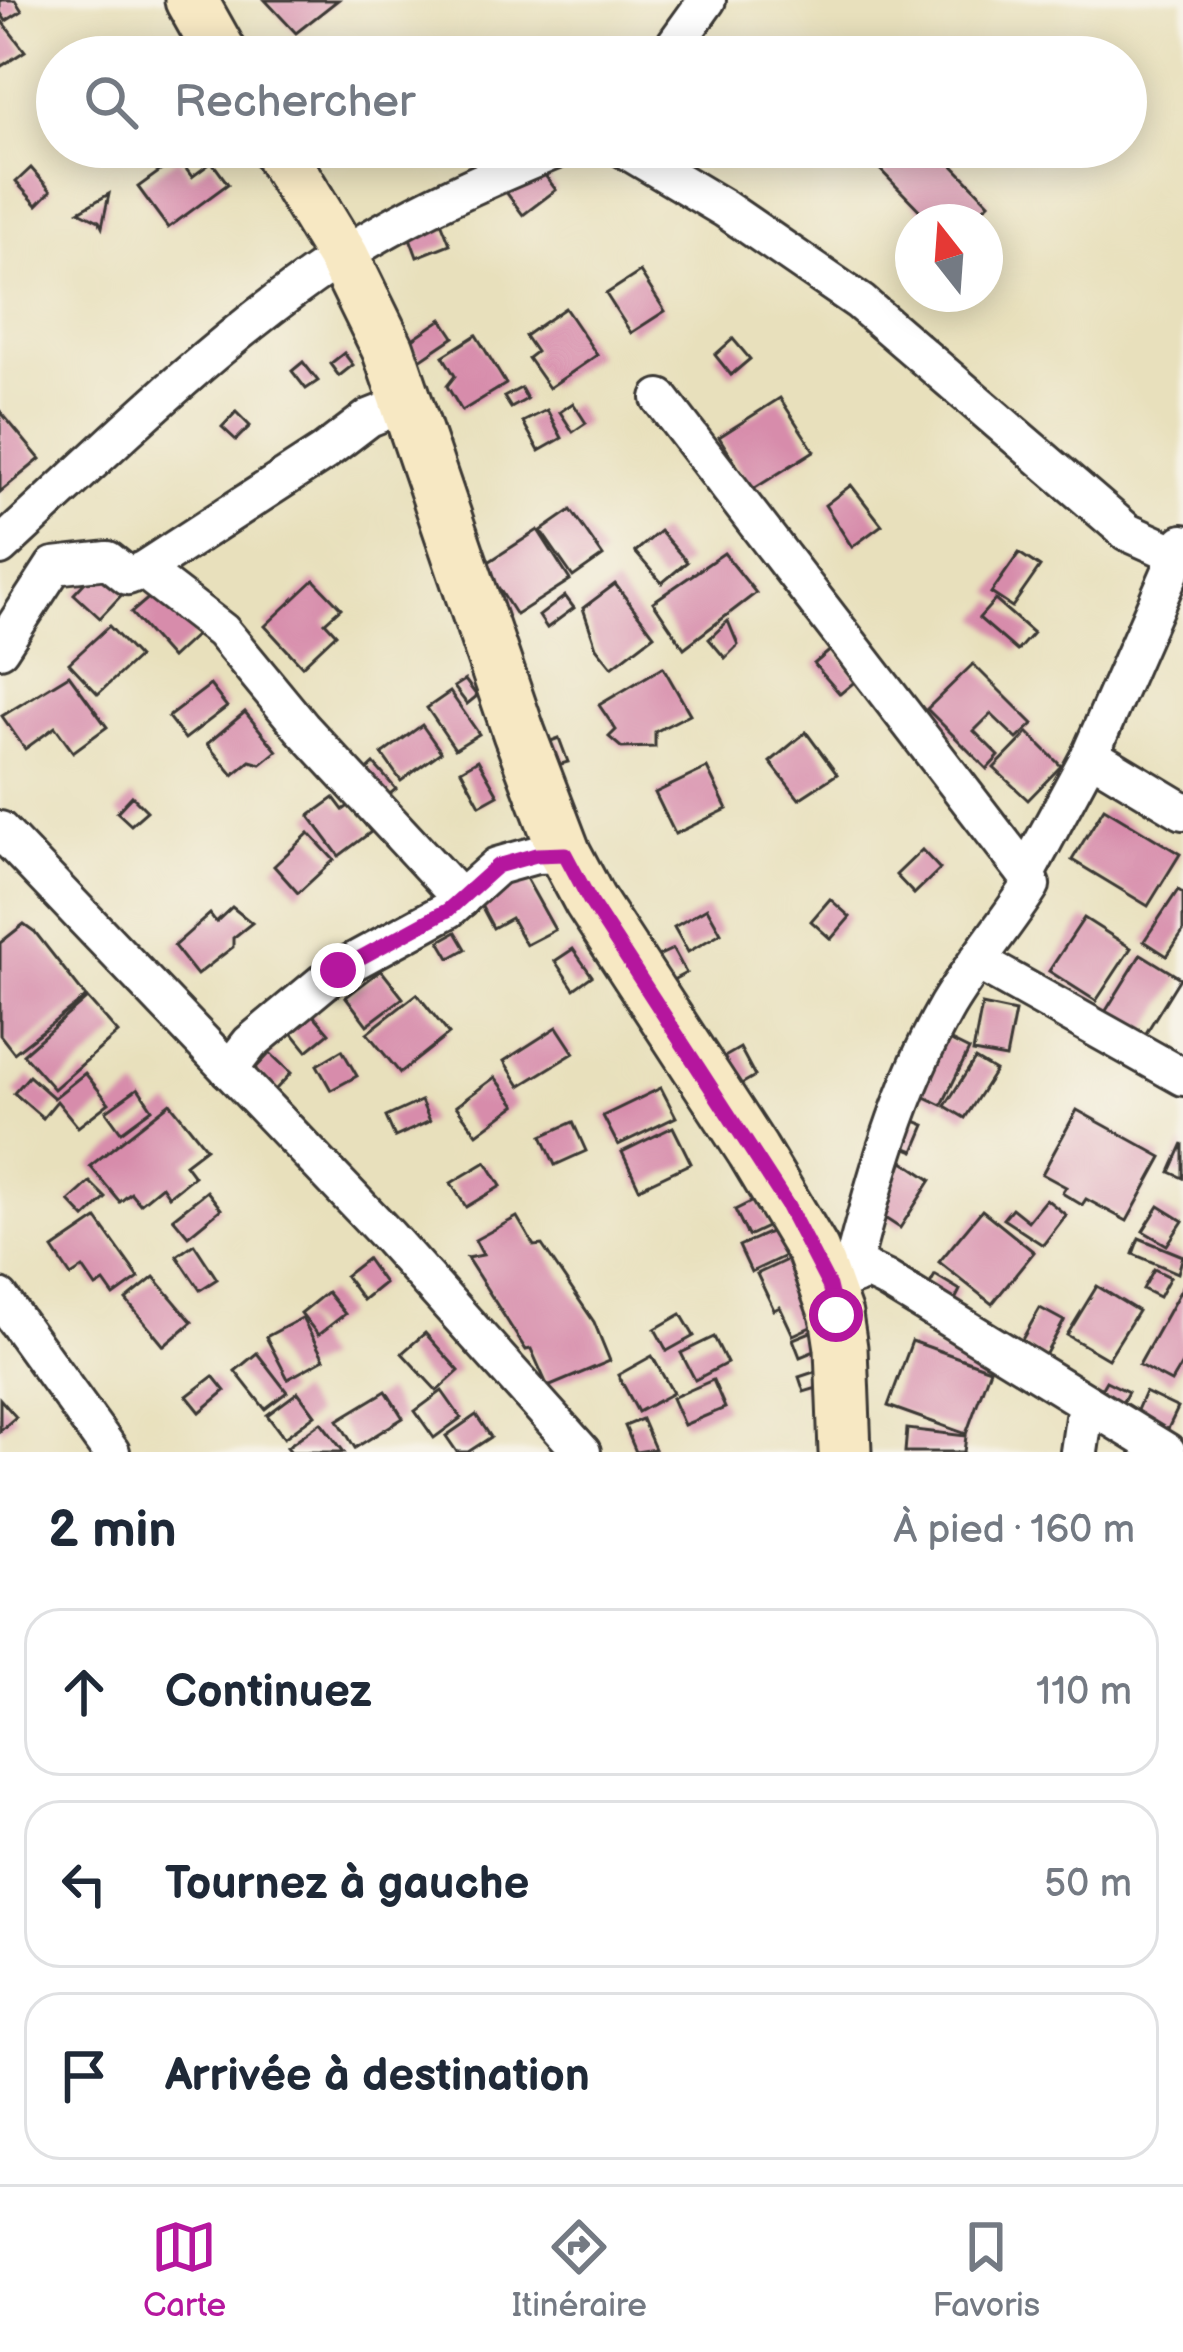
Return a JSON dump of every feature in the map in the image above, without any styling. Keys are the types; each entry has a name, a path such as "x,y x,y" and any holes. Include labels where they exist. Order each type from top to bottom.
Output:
{"street":[{"path":"191,0 211,36"},
{"path":"680,36 704,1"},
{"path":"289,168 344,257 388,349 565,854 590,901 839,1280"},
{"path":"0,548 308,279 462,190 513,168"},
{"path":"656,168 860,302 1127,532 1181,552 1090,755 1026,874"},
{"path":"660,398 1031,885 948,1005 892,1127 839,1280 845,1452"},
{"path":"0,650 54,566 108,560 128,576 143,570 369,418 407,403"},
{"path":"143,570 222,631 302,728 461,899"},
{"path":"1090,755 1183,811"},
{"path":"0,830 388,1236 582,1452"},
{"path":"229,1070 250,1043 338,970 448,910 497,866 536,855 565,854"},
{"path":"978,962 1183,1077"},
{"path":"839,1280 868,1271 885,1279 1167,1452"},
{"path":"0,1298 111,1452"},
{"path":"1079,1452 1086,1405"}],"building":[{"path":"0,0 15,0 22,11 6,21"},
{"path":"265,0 338,0 296,33"},
{"path":"0,19 25,51 0,67"},
{"path":"31,168 51,191 37,205 16,182"},
{"path":"164,168 185,168 192,177 204,168 216,168 228,184 168,228 138,187"},
{"path":"538,168 556,190 523,215 506,192"},
{"path":"879,168 955,168 989,203 914,204"},
{"path":"109,194 102,227 79,211"},
{"path":"438,214 450,244 417,257 406,227"},
{"path":"640,272 665,311 631,333 606,294"},
{"path":"565,308 597,355 549,388 528,358 536,352 525,336"},
{"path":"442,319 454,337 420,360 408,342"},
{"path":"476,335 506,384 462,411 447,386 455,376 443,356"},
{"path":"733,339 750,359 731,375 715,355"},
{"path":"344,353 353,365 339,376 330,364"},
{"path":"303,362 318,381 306,389 292,371"},
{"path":"521,388 527,399 511,408 504,397"},
{"path":"780,398 814,451 752,490 719,437"},
{"path":"573,403 586,423 573,432 560,412"},
{"path":"547,410 562,438 539,451 523,422"},
{"path":"0,411 40,459 0,492"},
{"path":"236,412 250,426 236,440 222,427"},
{"path":"851,485 882,525 852,547 825,505"},
{"path":"571,510 603,556 573,577 541,531"},
{"path":"538,530 570,580 516,615 484,565"},
{"path":"660,531 687,562 662,583 635,552"},
{"path":"724,553 756,593 684,648 653,602"},
{"path":"1019,553 1040,567 1012,607 991,593"},
{"path":"104,562 129,587 100,618 74,594"},
{"path":"314,580 341,608 325,622 336,634 302,666 265,626"},
{"path":"615,584 654,635 612,667 596,647 583,608"},
{"path":"159,589 198,633 171,658 131,613"},
{"path":"565,596 574,608 547,628 539,616"},
{"path":"995,600 1033,633 1017,651 979,618"},
{"path":"728,621 738,645 725,658 709,639"},
{"path":"109,626 138,657 98,694 69,663"},
{"path":"833,648 858,679 840,694 814,664"},
{"path":"973,664 1033,724 1017,739 991,714 974,731 999,756 987,769 927,709"},
{"path":"663,667 690,714 655,732 655,747 622,748 609,737 616,730 599,705"},
{"path":"69,675 107,727 73,752 55,727 25,749 2,716"},
{"path":"465,680 477,696 467,704 454,687"},
{"path":"210,685 227,707 185,739 168,717"},
{"path":"450,692 479,734 455,749 427,708"},
{"path":"245,712 277,751 261,764 250,761 233,775 207,744"},
{"path":"422,725 441,752 401,781 382,754"},
{"path":"806,732 837,774 799,799 770,762"},
{"path":"1028,733 1061,766 1028,800 994,768"},
{"path":"559,738 568,762 551,767 543,744"},
{"path":"478,760 498,795 480,805 461,770"},
{"path":"374,764 396,789 384,799 362,775"},
{"path":"707,768 727,809 675,834 655,793"},
{"path":"132,796 147,811 131,825 117,812"},
{"path":"334,798 343,810 350,805 371,832 339,856 309,816"},
{"path":"1104,808 1180,854 1148,906 1072,860"},
{"path":"309,833 334,860 298,893 274,866"},
{"path":"922,850 940,869 914,894 896,875"},
{"path":"521,869 555,930 526,945 511,918 493,928 475,894"},
{"path":"1178,890 1183,893 1183,932 1167,956 1144,941"},
{"path":"830,899 850,917 831,939 811,921"},
{"path":"232,907 252,923 233,938 233,947 197,975 174,946 210,914 216,922"},
{"path":"707,908 721,933 688,952 674,927"},
{"path":"1084,918 1131,948 1096,1001 1049,971"},
{"path":"24,924 86,997 14,1053 0,1035 0,943"},
{"path":"456,932 466,949 450,958 440,941"},
{"path":"573,949 592,976 574,989 555,961"},
{"path":"673,949 686,973 671,981 658,956"},
{"path":"1141,954 1180,978 1138,1046 1099,1022"},
{"path":"381,970 403,998 367,1025 346,997"},
{"path":"417,994 449,1034 400,1073 367,1033"},
{"path":"87,998 118,1033 54,1089 23,1054"},
{"path":"982,1005 1015,1012 1006,1058 973,1052"},
{"path":"306,1006 329,1033 307,1051 285,1024"},
{"path":"557,1027 574,1053 520,1086 504,1061"},
{"path":"943,1037 969,1050 942,1105 915,1092"},
{"path":"740,1048 755,1076 731,1090 716,1062"},
{"path":"342,1050 357,1076 331,1090 317,1065"},
{"path":"270,1053 291,1073 275,1090 254,1070"},
{"path":"975,1059 995,1071 965,1118 945,1106"},
{"path":"85,1073 109,1103 78,1127 57,1101 43,1118 14,1093 29,1076 54,1098"},
{"path":"495,1077 516,1105 477,1134 456,1106"},
{"path":"138,1088 152,1109 121,1132 106,1111"},
{"path":"661,1088 676,1117 618,1145 603,1116"},
{"path":"421,1101 430,1121 395,1137 386,1117"},
{"path":"170,1103 206,1148 185,1164 194,1176 169,1196 162,1186 140,1204 131,1193 120,1202 90,1166"},
{"path":"1077,1110 1162,1157 1127,1221 1086,1199 1082,1205 1062,1193 1066,1187 1042,1174"},
{"path":"905,1117 925,1125 914,1151 894,1143"},
{"path":"573,1122 586,1151 555,1165 542,1136"},
{"path":"673,1127 691,1163 639,1188 622,1152"},
{"path":"1183,1143 1183,1178 1170,1172"},
{"path":"903,1161 931,1180 900,1228 871,1209"},
{"path":"486,1162 501,1186 466,1207 451,1183"},
{"path":"90,1182 106,1198 85,1218 69,1201"},
{"path":"207,1191 221,1209 188,1236 173,1218"},
{"path":"757,1199 771,1225 748,1236 735,1210"},
{"path":"1046,1199 1066,1215 1043,1245 1003,1219 1012,1208 1028,1221"},
{"path":"1159,1206 1183,1221 1167,1245 1143,1231"},
{"path":"982,1210 1034,1252 992,1304 939,1262"},
{"path":"517,1217 534,1246 542,1245 594,1322 610,1361 548,1387 531,1349 526,1350 467,1258 483,1255 475,1240"},
{"path":"97,1219 139,1278 114,1296 104,1282 96,1287 83,1268 71,1276 53,1249"},
{"path":"779,1228 791,1253 751,1272 739,1246"},
{"path":"1139,1238 1183,1256 1178,1273 1133,1254"},
{"path":"194,1244 217,1279 200,1290 177,1256"},
{"path":"367,1259 384,1283 363,1300 345,1276"},
{"path":"789,1259 819,1323 793,1335 780,1307 774,1310 757,1274"},
{"path":"1154,1269 1170,1277 1159,1297 1143,1289"},
{"path":"935,1275 960,1290 952,1306 926,1291"},
{"path":"154,1277 192,1322 164,1346 126,1300"},
{"path":"1097,1286 1138,1311 1108,1359 1067,1335"},
{"path":"1183,1286 1183,1362 1171,1382 1139,1365"},
{"path":"327,1292 345,1314 318,1335 301,1313"},
{"path":"1040,1308 1064,1321 1043,1359 1019,1345"},
{"path":"681,1314 694,1336 667,1351 655,1329"},
{"path":"302,1318 324,1359 288,1379 266,1337"},
{"path":"818,1329 825,1347 800,1357 793,1339"},
{"path":"425,1333 459,1371 437,1391 402,1353"},
{"path":"714,1337 727,1363 695,1380 681,1353"},
{"path":"912,1341 990,1369 966,1434 888,1406"},
{"path":"257,1353 287,1392 265,1409 235,1371"},
{"path":"652,1356 673,1393 638,1412 618,1375"},
{"path":"823,1369 827,1385 804,1392 799,1377"},
{"path":"213,1376 225,1391 200,1412 187,1396"},
{"path":"713,1380 725,1408 684,1425 672,1398"},
{"path":"1106,1381 1128,1392 1120,1407 1098,1395"},
{"path":"386,1391 403,1418 355,1448 338,1420"},
{"path":"442,1391 461,1418 434,1438 415,1411"},
{"path":"298,1392 315,1415 284,1438 267,1415"},
{"path":"1145,1392 1178,1408 1166,1433 1134,1417"},
{"path":"0,1399 16,1417 0,1431"},
{"path":"476,1415 491,1437 468,1452 457,1452 446,1436"},
{"path":"642,1419 655,1449 636,1452 625,1426"},
{"path":"321,1422 344,1452 291,1452 287,1447"},
{"path":"907,1429 966,1436 964,1452 905,1452"}],"route":[{"path":"338,970 448,910 497,866 536,855 565,854 590,901 787,1205 829,1286 836,1315"}]}
